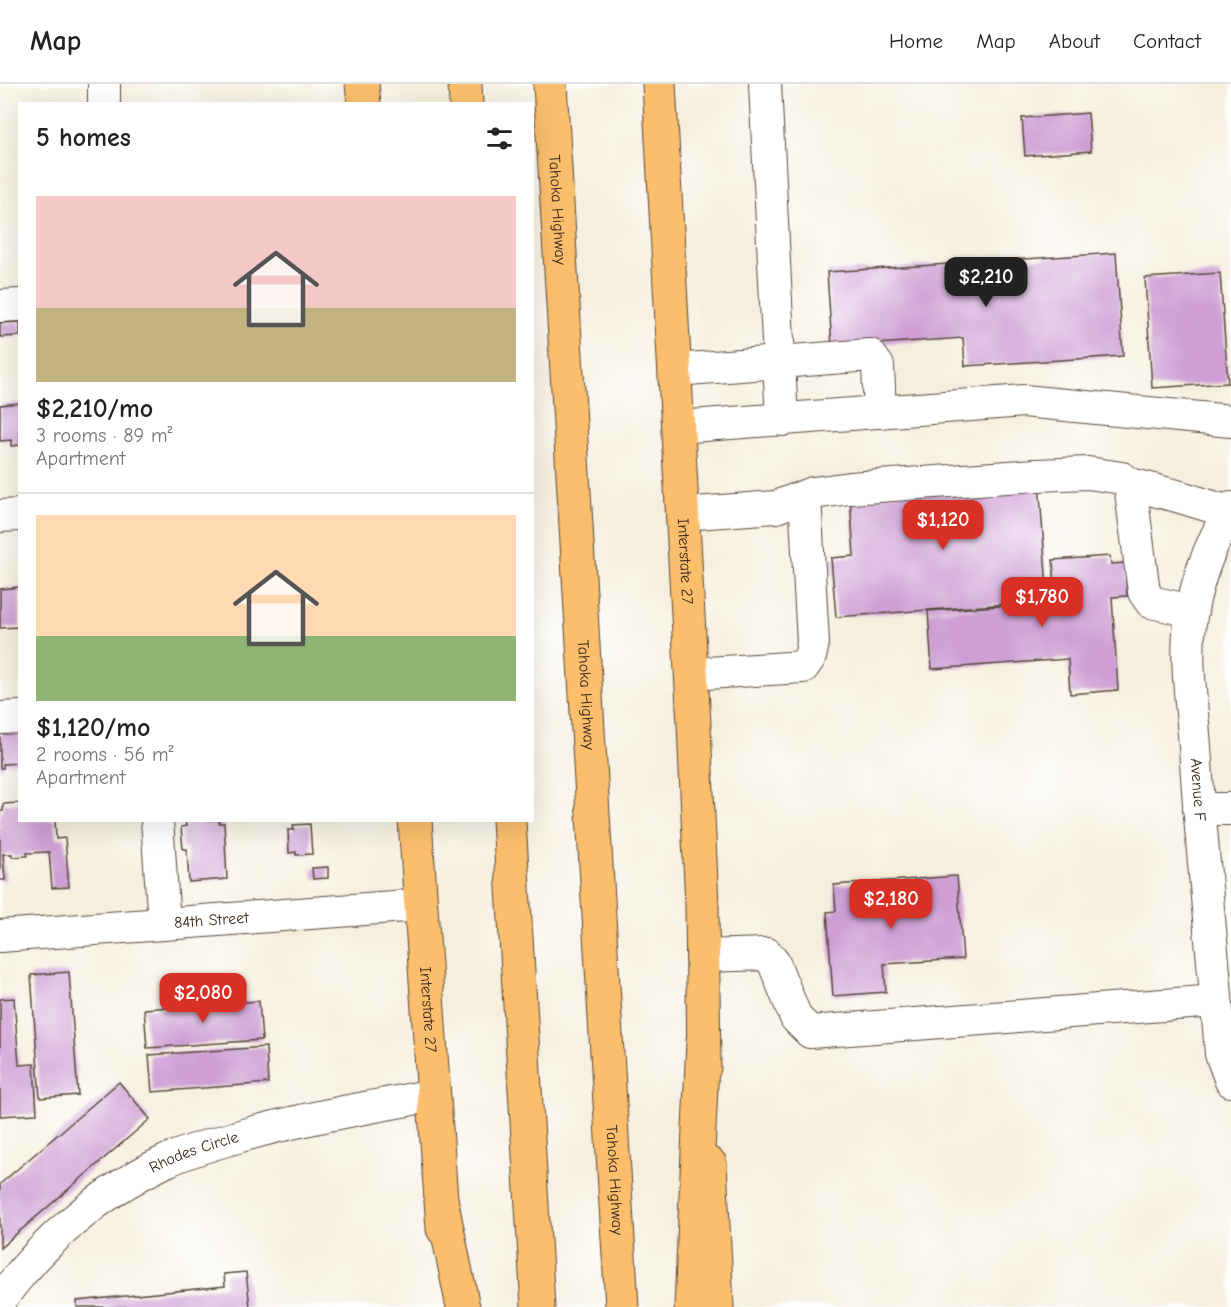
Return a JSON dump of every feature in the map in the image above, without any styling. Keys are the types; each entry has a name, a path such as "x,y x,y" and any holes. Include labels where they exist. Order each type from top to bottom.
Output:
{"main road":[{"path":"362,84 364,102"},
{"path":"465,84 466,102"},
{"name":"Tahoka Highway","path":"550,84 622,1307"},
{"name":"Interstate 27","path":"659,84 691,674 703,1041"},
{"name":"Interstate 27","path":"414,822 441,1199"},
{"path":"509,822 538,1307"},
{"path":"691,1307 703,1041"},
{"path":"703,1041 717,1307"},
{"path":"441,1199 448,1307"},
{"path":"441,1199 463,1307"}],"street":[{"path":"104,84 104,102"},
{"path":"765,84 782,420"},
{"path":"0,306 18,304"},
{"path":"675,370 870,355 878,366 880,412"},
{"path":"678,427 1024,401 1231,422"},
{"path":"682,514 776,507 813,493 850,488 1077,474 1122,478 1130,484 1230,510"},
{"path":"1130,484 1144,592 1151,602 1192,611"},
{"path":"691,674 803,667 810,657 813,643 806,496"},
{"name":"Avenue F","path":"1229,1078 1221,1054 1199,809 1189,658 1192,611 1206,562 1230,510"},
{"path":"0,516 18,514"},
{"path":"0,718 18,717"},
{"path":"1199,809 1231,809"},
{"path":"157,822 164,924"},
{"name":"84th Street","path":"0,936 420,905"},
{"path":"702,956 767,954 774,963 796,1018 810,1032 1216,1001"},
{"name":"Rhodes Circle","path":"0,1300 42,1249 81,1214 127,1181 167,1160 260,1130 333,1113 434,1095"}],"building":[{"path":"1088,113 1091,151 1025,156 1022,118"},
{"path":"1116,253 1123,356 965,366 963,338 832,347 827,272"},
{"path":"1220,273 1228,383 1152,388 1145,278"},
{"path":"18,322 18,336 0,337 0,323"},
{"path":"18,403 18,445 11,446 11,440 0,441 0,405"},
{"path":"1039,482 1048,601 836,617 831,558 854,556 850,497"},
{"path":"1110,556 1111,564 1125,563 1127,596 1112,597 1118,690 1070,694 1068,659 932,669 928,611 1056,602 1053,560"},
{"path":"18,587 18,627 0,628 0,589"},
{"path":"18,732 18,763 3,764 3,768 0,768 0,733"},
{"path":"18,803 18,822 55,822 56,839 65,838 69,887 52,888 49,852 27,853 27,856 12,857 12,854 3,854 5,880 0,880 0,811 3,811 3,804"},
{"path":"185,822 224,823 227,879 189,882 187,849 183,849 181,827 186,826"},
{"path":"310,824 312,854 289,853 288,830 294,830 293,825"},
{"path":"328,867 328,878 313,879 312,868"},
{"path":"957,876 963,959 884,964 886,992 833,996 827,912 836,911 834,885"},
{"path":"69,972 78,1095 40,1098 31,975"},
{"path":"14,998 19,1065 34,1064 37,1114 0,1116 0,999"},
{"path":"259,1001 262,1040 147,1048 144,1009"},
{"path":"266,1047 268,1083 152,1092 149,1055"},
{"path":"119,1082 150,1119 0,1248 0,1184"},
{"path":"246,1272 250,1307 77,1307 77,1301 225,1286 224,1274"}]}
